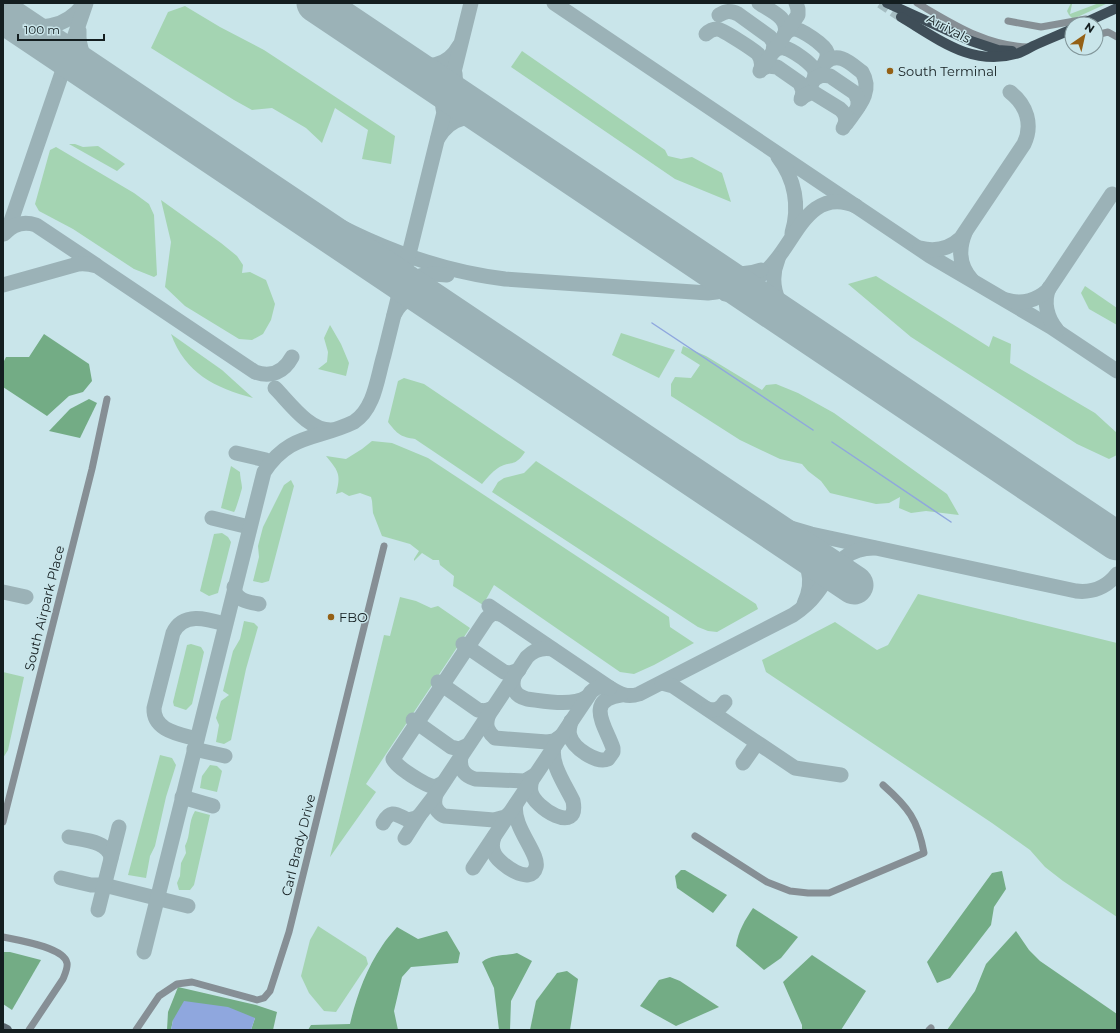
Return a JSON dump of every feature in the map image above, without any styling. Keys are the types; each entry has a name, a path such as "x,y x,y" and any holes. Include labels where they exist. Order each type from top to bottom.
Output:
{"main road":[{"path":"887,3 948,32 986,47 1005,51 1032,47 1064,33"},
{"path":"1099,16 1117,8"},
{"name":"Arrivals","path":"901,16 952,48 976,56 1007,56 1019,53 1032,47"}],"street":[{"path":"917,3 974,34 998,43 1012,46 1032,47"},
{"path":"1008,21 1041,27 1064,23"},
{"path":"1104,33 1108,32 1117,37"},
{"name":"South Airpark Place","path":"3,822 92,469 107,399"},
{"name":"Carl Brady Drive","path":"136,1030 159,996 177,984 192,982 257,1000 264,998 270,992 289,932 384,546"},
{"path":"695,836 767,882 790,891 829,893 924,854 920,831 914,818 896,796 883,785"},
{"path":"3,937 54,950 62,955 67,963 63,979 29,1030"},
{"path":"3,1028 7,1030"}],"green space":[{"path":"1071,3 1075,3 1072,4 1070,14 1099,3 1108,3 1080,16 1070,16 1067,11"},
{"path":"185,6 220,27 264,50 395,136 391,164 362,159 368,130 335,108 322,143 306,128 272,108 252,110 151,48 168,12"},
{"path":"522,51 665,150 668,156 681,159 692,157 722,173 731,202 675,179 511,67"},
{"path":"69,144 75,144 83,147 98,146 125,164 117,171"},
{"path":"56,147 134,193 149,204 154,215 157,275 154,277 134,269 73,229 39,211 35,204 50,150"},
{"path":"161,200 237,256 243,265 242,273 250,272 266,280 275,304 271,320 263,334 252,340 239,339 185,306 165,287 171,242"},
{"path":"876,276 989,347 993,336 1011,344 1010,363 1095,413 1117,433 1117,455 1109,459 1077,444 911,337 848,284"},
{"path":"1085,286 1117,308 1117,325 1089,309 1081,293"},
{"path":"330,325 341,344 349,363 346,376 318,369 327,362 328,352 324,338"},
{"path":"621,333 675,350 659,378 612,355"},
{"path":"44,334 89,364 92,381 83,392 69,396 47,416 3,387 3,363 6,357 29,357"},
{"path":"171,334 222,370 253,398 214,384 203,377 184,359"},
{"path":"683,346 706,356 762,390 766,385 776,384 798,393 834,413 947,494 959,515 926,511 911,513 899,508 900,497 889,503 876,504 830,493 821,481 808,471 802,464 780,459 740,440 671,396 671,384 675,377 691,378 700,365 681,353"},
{"path":"404,378 424,384 525,452 515,462 496,470 482,484 415,439 400,434 388,422 398,381"},
{"path":"89,399 97,403 80,438 49,431 70,409"},
{"path":"372,441 392,443 428,458 669,617 670,627 694,643 634,674 620,672 494,585 483,605 453,586 454,576 440,565 439,560 433,560 422,553 414,561 419,551 410,544 382,536 373,513 371,497 360,493 349,496 342,492 336,494 338,474 326,456 346,459"},
{"path":"536,461 756,604 758,609 717,632 708,631 698,627 492,492 498,482 504,478 524,473"},
{"path":"231,466 240,472 242,486 234,512 221,508"},
{"path":"291,480 294,486 269,581 262,583 253,581 259,557 258,546 263,527 284,485"},
{"path":"222,533 228,537 231,542 218,593 209,596 200,591 214,534"},
{"path":"918,594 1117,643 1117,917 1063,881 1045,867 1030,850 992,823 766,672 762,660 835,622 877,650 888,645"},
{"path":"400,597 416,601 431,608 438,606 470,628 366,784 376,792 330,857 384,635 390,636"},
{"path":"244,621 254,623 258,627 246,669 231,740 224,744 216,742 219,725 216,718 221,701 229,695 223,691 233,651 240,639"},
{"path":"191,644 201,647 204,652 192,704 186,710 174,706 173,702 187,645"},
{"path":"3,672 24,677 8,750 3,758"},
{"path":"160,755 172,758 176,765 166,797 155,846 150,856 146,878 128,875"},
{"path":"210,765 217,766 222,771 217,792 200,788 202,776"},
{"path":"195,811 210,815 194,885 190,890 179,890 177,883 180,876 181,863 186,853 185,846 191,820"},
{"path":"681,870 685,870 727,895 713,913 677,888 675,876"},
{"path":"1002,871 1006,889 994,907 991,925 950,978 937,983 927,962 992,873"},
{"path":"753,908 798,937 781,958 764,970 736,946 740,931"},
{"path":"318,926 366,957 368,964 336,1012 324,1011 309,993 301,976 310,940"},
{"path":"397,927 418,939 447,931 460,953 458,963 411,967 402,977 394,1011 398,1030 308,1030 311,1025 350,1024 355,1004 366,974 387,938"},
{"path":"1016,931 1029,950 1040,961 1117,1014 1117,1030 947,1030 975,991 986,964"},
{"path":"3,952 10,952 41,960 12,1010 3,1004"},
{"path":"517,953 532,961 511,1001 510,1030 499,1030 494,988 482,962 495,956"},
{"path":"812,955 866,991 841,1030 802,1030 802,1025 783,982"},
{"path":"567,971 578,979 570,1030 530,1030 536,1001 557,973"},
{"path":"670,977 680,981 719,1007 676,1026 640,1006 659,980"},
{"path":"178,987 256,1005 277,1012 273,1030 251,1030 255,1018 173,1020 171,1030 167,1030 168,1012"}],"water":[{"path":"184,1001 228,1007 255,1018 251,1030 171,1030 173,1020"}],"waterway":[{"path":"652,323 813,430"},
{"path":"832,442 951,522"}],"taxiway":[{"path":"8,230 86,3"},
{"path":"144,952 264,472 283,450 304,439 341,428 354,422 367,409 371,401 377,383 471,3"},
{"path":"554,3 930,256 1051,327 1117,371"},
{"path":"759,3 778,15 784,23 785,33"},
{"path":"760,71 798,15 796,3"},
{"path":"11,19 31,25 50,26 68,19 84,4"},
{"path":"719,15 728,12 738,14 770,37 774,43 773,52"},
{"path":"706,34 711,30 717,29 725,32 751,48 760,58 762,65 761,69"},
{"path":"785,33 794,29 807,34 822,45 827,52 826,60 822,67"},
{"path":"79,31 81,50 90,67 98,77"},
{"path":"404,62 421,65 436,64 449,59 459,46"},
{"path":"773,52 779,48 787,49 797,54 814,69 814,79 801,99"},
{"path":"826,62 836,58 845,60 862,72 865,79 866,86 863,100 846,124"},
{"path":"761,69 768,66 777,67 800,83 803,91 802,97"},
{"path":"455,73 456,83 460,92 473,108"},
{"path":"814,79 822,75 830,76 855,93 858,100 858,107"},
{"path":"425,76 438,91 442,99 443,109"},
{"path":"920,248 931,250 942,249 952,245 961,238 1024,144 1028,130 1027,116 1021,103 1010,92"},
{"path":"802,97 810,93 814,93 840,109 846,118 843,128"},
{"path":"438,138 443,130 449,125 463,118 470,117 495,122"},
{"path":"778,157 784,165 792,184 796,203 796,213 792,233"},
{"path":"231,165 329,221 362,237 395,251 466,273 505,279 708,293 724,291 740,286 761,275 777,259 804,221 814,210 825,204 839,202 856,206"},
{"path":"1007,300 1018,302 1029,301 1044,294 1048,290 1112,194"},
{"path":"4,234 19,224 27,223 36,225 96,265"},
{"path":"965,233 961,246 961,258 964,269 972,280"},
{"path":"778,259 775,268 774,285 783,309 794,323"},
{"path":"704,263 718,269 739,274 746,274 761,270"},
{"path":"3,285 78,264 94,265 255,372 261,374 272,374 285,367 292,357"},
{"path":"386,270 395,282 398,296"},
{"path":"400,292 410,281 415,278 427,274 447,275"},
{"path":"1049,288 1046,299 1047,310 1048,315 1057,330"},
{"path":"725,294 743,295 759,300"},
{"path":"394,315 402,304 412,299 418,298 436,303"},
{"path":"275,388 300,415 308,421 316,426 332,430"},
{"path":"236,453 266,460"},
{"path":"743,510 777,524 811,534 1076,591 1088,591 1104,586 1117,574"},
{"path":"212,518 249,527"},
{"path":"1103,531 1117,536"},
{"path":"790,541 806,563 810,578 808,595 804,604"},
{"path":"489,606 610,688 624,695 631,696 639,694 793,615 811,600 839,562 846,556 863,549 874,548"},
{"path":"234,587 239,598 259,604"},
{"path":"3,592 26,597"},
{"path":"443,783 435,787 431,786 412,776 400,767 393,759 487,618 493,613 500,614"},
{"path":"197,739 176,733 163,727 155,716 154,708 173,633 177,626 189,619 196,618 225,624"},
{"path":"463,644 504,672 510,673 519,670"},
{"path":"405,838 527,657 538,650 545,648 552,649"},
{"path":"514,677 513,685 515,691 523,698 566,703 574,702 587,697"},
{"path":"438,682 478,710 485,711 493,708"},
{"path":"662,683 673,686 795,768 841,775"},
{"path":"473,868 591,692 600,687 610,688"},
{"path":"571,721 569,734 572,741 580,750 598,759 608,759 613,752 613,748 600,716 600,708 603,702 621,695"},
{"path":"708,709 718,709 725,702"},
{"path":"488,717 488,729 495,738 547,742 554,741 561,736"},
{"path":"413,720 451,747 459,749 468,745"},
{"path":"743,763 757,743"},
{"path":"532,779 531,792 540,805 556,816 564,818 570,817 573,811 573,801 556,768 553,754 554,747"},
{"path":"194,749 225,756"},
{"path":"461,756 461,767 467,775 475,779 525,781 535,775"},
{"path":"436,794 436,807 444,816 494,820 505,817 510,813"},
{"path":"182,797 213,806"},
{"path":"494,837 492,848 498,859 516,872 528,875 533,873 536,867 536,861 521,830 516,812 516,804"},
{"path":"383,823 386,818 392,814 408,820 419,816"},
{"path":"98,910 119,827"},
{"path":"69,837 88,840 101,845 106,848 111,858"},
{"path":"61,878 91,885 104,885 188,906"}],"runway":[{"path":"316,3 1117,541"},
{"path":"3,14 854,585"}],"tunnel":[{"path":"880,3 901,17"}],"place":[{"name":"South Terminal","path":"890,71"},
{"name":"FBO","path":"331,617"}]}
